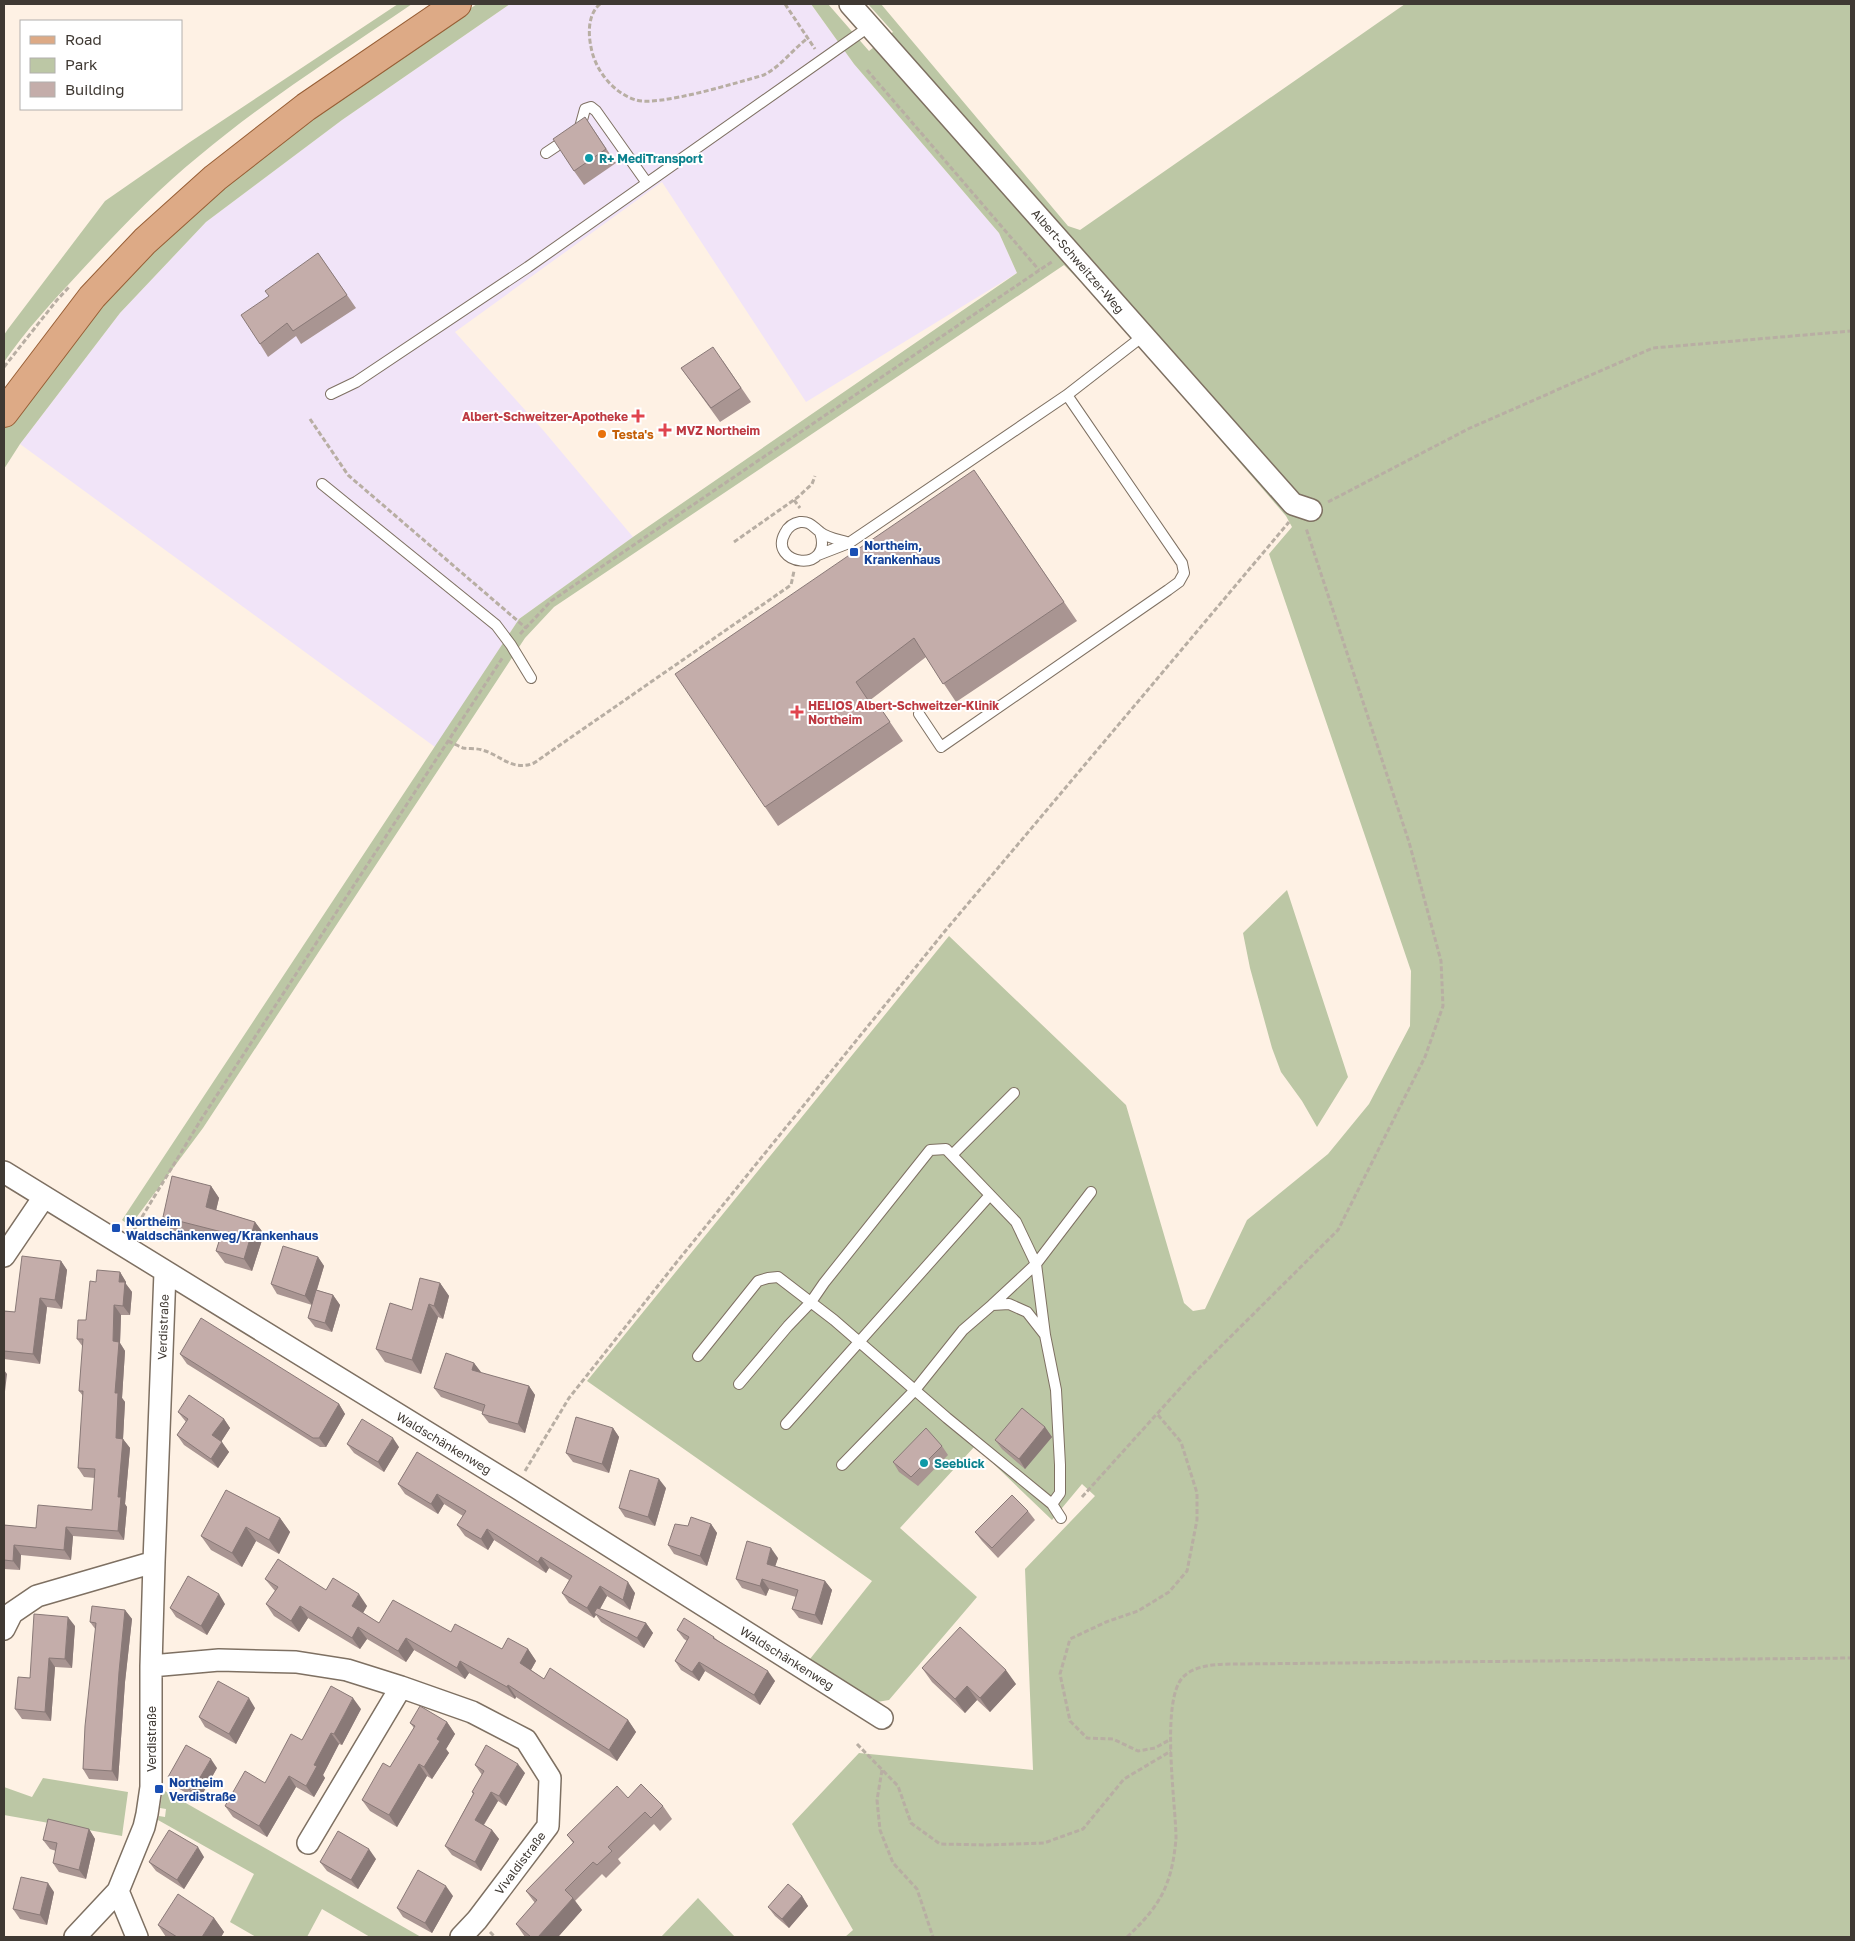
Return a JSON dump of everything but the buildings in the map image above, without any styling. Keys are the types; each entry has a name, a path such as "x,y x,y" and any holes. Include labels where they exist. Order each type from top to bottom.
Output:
{"main road":[{"path":"4,413 92,297 145,241 208,184 306,107 457,4"}],"street":[{"name":"Albert-Schweitzer-Weg","path":"850,4 1293,504 1307,513"},
{"name":"Waldschänkenweg","path":"4,1172 516,1487 882,1718"},
{"path":"4,1256 44,1197"},
{"name":"Verdistraße","path":"118,1891 144,1827 150,1786 154,1562 165,1272"},
{"path":"4,1629 12,1613 37,1596 154,1562"},
{"name":"Vivaldistraße","path":"151,1666 220,1660 296,1662 347,1670 402,1686 476,1714 526,1740 550,1778 548,1826 477,1920 461,1937"},
{"path":"308,1843 402,1686"},
{"path":"75,1937 118,1891 137,1937"}],"lane":[{"path":"331,394 356,382 528,267 870,26"},
{"path":"546,153 578,132 585,109 591,107 596,111 647,182"},
{"path":"849,543 820,532 812,524 800,522 789,527 782,543 786,554 796,561 808,561 849,543 1067,395 1143,336"},
{"path":"919,714 941,747 1168,590 1179,582 1184,573 1182,562 1067,395"},
{"path":"322,484 496,625 531,678"},
{"path":"818,555 822,544 820,532"},
{"path":"952,1155 1014,1093"},
{"path":"739,1384 811,1302 930,1150 946,1149 1016,1222 1036,1264 1045,1335 1056,1390 1060,1493 1052,1504"},
{"path":"842,1465 915,1390 963,1330 1036,1264 1091,1192"},
{"path":"786,1424 990,1195"},
{"path":"698,1356 758,1281 778,1278 811,1302 1052,1504 1061,1518"},
{"path":"992,1305 1009,1304 1027,1312 1045,1335"}],"path":[{"path":"600,4 591,19 589,36 592,55 601,72 616,90 636,100 656,102 764,75 776,68 794,48 808,38 785,4"},
{"path":"867,70 1039,270"},
{"path":"124,1245 208,1110 511,645 551,601 1068,251"},
{"path":"516,1487 569,1398 939,939 1290,521 1470,428 1653,348 1851,331"},
{"path":"310,419 348,475 526,628"},
{"path":"734,542 794,500 812,484 814,476"},
{"path":"794,500 800,508"},
{"path":"1082,1497 1192,1376 1338,1230 1425,1057 1442,1006 1441,961 1409,842 1307,513"},
{"path":"448,741 462,748 477,748 491,753 509,764 527,766 534,763 791,585 796,561"},
{"path":"1158,1415 1181,1442 1197,1492 1197,1520 1187,1572 1169,1592 1138,1611 1106,1622 1070,1639 1060,1674 1070,1721 1087,1738 1113,1739 1138,1751 1155,1748 1171,1740"},
{"path":"1127,1937 1155,1909 1168,1882 1176,1840 1171,1751 1173,1700 1183,1678 1196,1670 1214,1665 1851,1658"},
{"path":"856,1744 898,1786 911,1823 940,1844 1044,1843 1083,1829 1124,1779 1171,1751"},
{"path":"882,1769 877,1800 880,1830 894,1863 916,1889 933,1937"}],"shaded area":[{"path":"510,4 811,4 854,64 999,233 1017,273 806,402 662,182 455,332 543,430 633,537 519,619 435,747 20,444 120,313 206,222 342,120"}],"green space":[{"path":"398,4 412,4 250,116 224,135 167,183 60,294 4,362 4,335 105,201 190,142"},
{"path":"477,4 510,4 342,120 206,222 120,313 20,444 4,469 4,427 26,394 88,315 205,199 347,90"},
{"path":"811,4 828,4 869,51 893,32 868,4 881,4 1068,226 1080,230 1405,4 1851,4 1851,1937 845,1937 853,1930 792,1824 859,1753 1033,1770 1025,1569 1095,1496 1082,1484 1052,1520 975,1446 900,1528 977,1597 889,1700 877,1702 810,1659 872,1581 587,1381 949,936 1126,1105 1184,1303 1193,1311 1205,1309 1247,1220 1328,1154 1369,1104 1410,1026 1411,971 1269,554 1292,527 1286,516 1145,353 1064,265 554,607 525,638 203,1128 130,1226 122,1220 519,619 633,537 1017,273 999,233 854,64"},
{"path":"1287,890 1348,1077 1317,1127 1302,1101 1281,1072 1272,1048 1250,968 1243,933"},
{"path":"43,1778 128,1792 122,1836 4,1815 4,1787 32,1797"},
{"path":"163,1790 421,1937 370,1937 322,1909 307,1937 256,1937 230,1922 254,1874 158,1820 159,1816 165,1817 166,1809 160,1808"},
{"path":"698,1898 735,1937 661,1937"}],"place":[{"name":"R+ MediTransport","path":"589,158"},
{"name":"Albert-Schweitzer-Apotheke","path":"638,416"},
{"name":"MVZ Northeim","path":"665,430"},
{"name":"Testa's","path":"602,434"},
{"name":"Northeim, Krankenhaus","path":"854,552"},
{"name":"HELIOS Albert-Schweitzer-Klinik Northeim","path":"797,712"},
{"name":"Northeim Waldschänkenweg/Krankenhaus","path":"116,1228"},
{"name":"Seeblick","path":"924,1463"},
{"name":"Northeim Verdistraße","path":"159,1789"}]}
